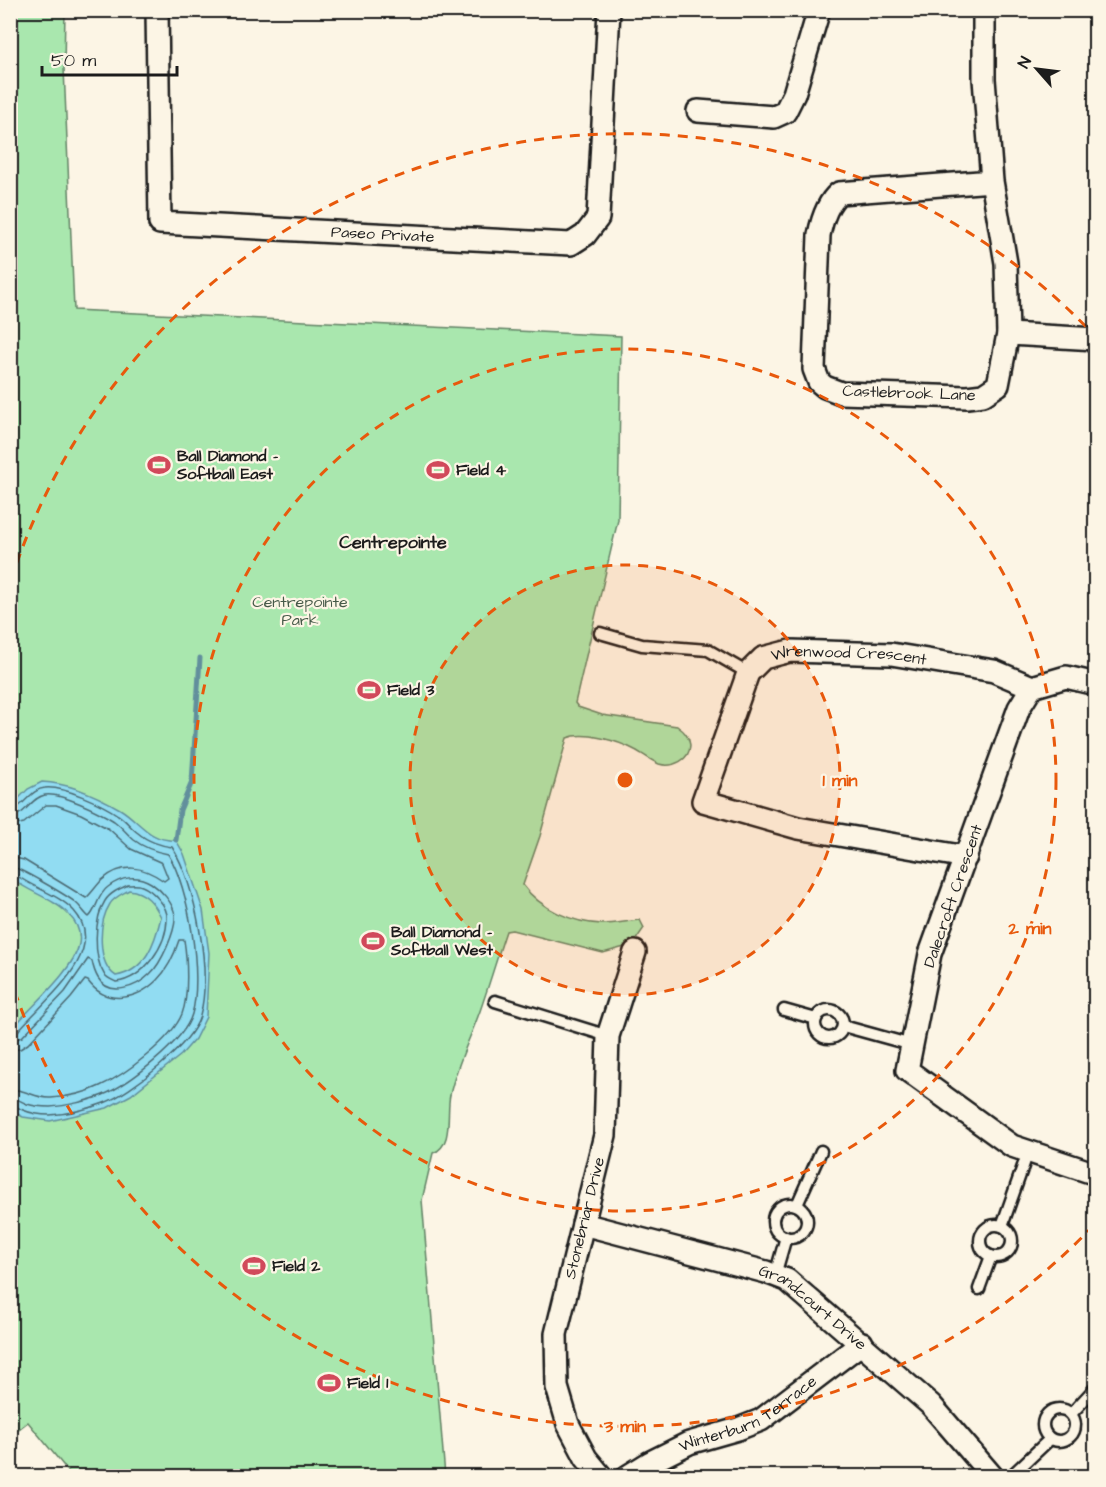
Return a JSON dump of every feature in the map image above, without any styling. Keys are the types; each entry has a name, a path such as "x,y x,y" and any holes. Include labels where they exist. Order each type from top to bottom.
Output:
{"street":[{"name":"Paseo Private","path":"157,10 160,223 571,243 585,235 598,218 609,10"},
{"path":"698,111 774,117 785,112 794,94 819,10"},
{"name":"Castlebrook Lane","path":"984,10 984,79 992,182 1006,263 1008,334 998,385 983,395 967,397 849,394 825,387 819,382 814,369 819,235 822,221 836,195 992,182"},
{"path":"1008,334 1095,339"},
{"name":"Wrenwood Crescent","path":"966,857 798,828 703,801 748,673 764,658 790,651 891,654 994,671 1032,687"},
{"path":"1032,687 1066,677 1095,684"},
{"name":"Dalecroft Crescent","path":"1032,687 1019,708 930,954 907,1070 1012,1146 1095,1174"},
{"name":"Stonebriar Drive","path":"601,1476 586,1458 568,1424 557,1388 556,1335 605,1135 608,1036 635,952"},
{"name":"Grandcourt Drive","path":"583,1224 787,1280 931,1405 992,1476"},
{"name":"Winterburn Terrace","path":"628,1476 689,1443 761,1420 862,1343"}],"lane":[{"path":"600,633 642,645 708,650 748,673"},
{"path":"495,1001 608,1036"},
{"path":"784,1011 816,1019"},
{"path":"816,1019 826,1011 835,1011 841,1018 843,1026"},
{"path":"816,1019 818,1032 825,1037 835,1037 843,1026"},
{"path":"843,1026 912,1045"},
{"path":"797,1205 821,1151"},
{"path":"1002,1226 1028,1152"},
{"path":"797,1205 805,1212 807,1218 805,1229 797,1236 786,1237 774,1226 774,1215 781,1206 797,1205"},
{"path":"1002,1226 1010,1233 1012,1244 1002,1256 991,1256 983,1250 981,1236 987,1227 1002,1226"},
{"path":"775,1275 786,1237"},
{"path":"980,1289 991,1256"},
{"path":"1071,1414 1095,1387"},
{"path":"1056,1409 1071,1414 1075,1429 1070,1438 1060,1442 1046,1436 1042,1425 1046,1415 1056,1409"},
{"path":"1011,1476 1050,1439"}],"green space":[{"name":"Centrepointe Park","path":"65,10 64,68 74,310 621,336 618,520 575,703 578,707 602,715 677,726 687,736 690,745 684,759 675,764 664,765 611,740 592,736 567,738 540,836 523,885 538,901 569,918 602,924 640,920 644,928 635,941 628,946 603,953 512,930 506,931 480,1011 456,1074 450,1095 447,1136 440,1149 433,1153 422,1200 445,1476 72,1476 28,1422 11,1435 11,1413 17,1408 10,1399 10,11"}],"water":[{"path":"42,782 82,791 120,809 145,830 159,838 176,840 184,854 203,910 209,953 206,1017 195,1039 181,1055 131,1095 107,1108 50,1121 23,1117 10,1110 11,1030 69,966 79,944 79,936 74,921 63,909 11,878 11,806 28,789","holes":["129,890 149,899 161,917 156,936 142,962 126,973 116,976 105,962 101,943 103,922 114,899"]}],"waterway":[{"path":"176,840 180,810 192,782 200,658"}],"place":[{"name":"Ball Diamond - Softball East","path":"159,465"},
{"name":"Field 4","path":"438,470"},
{"name":"Field 3","path":"369,690"},
{"name":"Ball Diamond - Softball West","path":"373,941"},
{"name":"Field 2","path":"254,1266"},
{"name":"Field 1","path":"329,1383"}],"district":[{"name":"Centrepointe","path":"393,542"}]}
